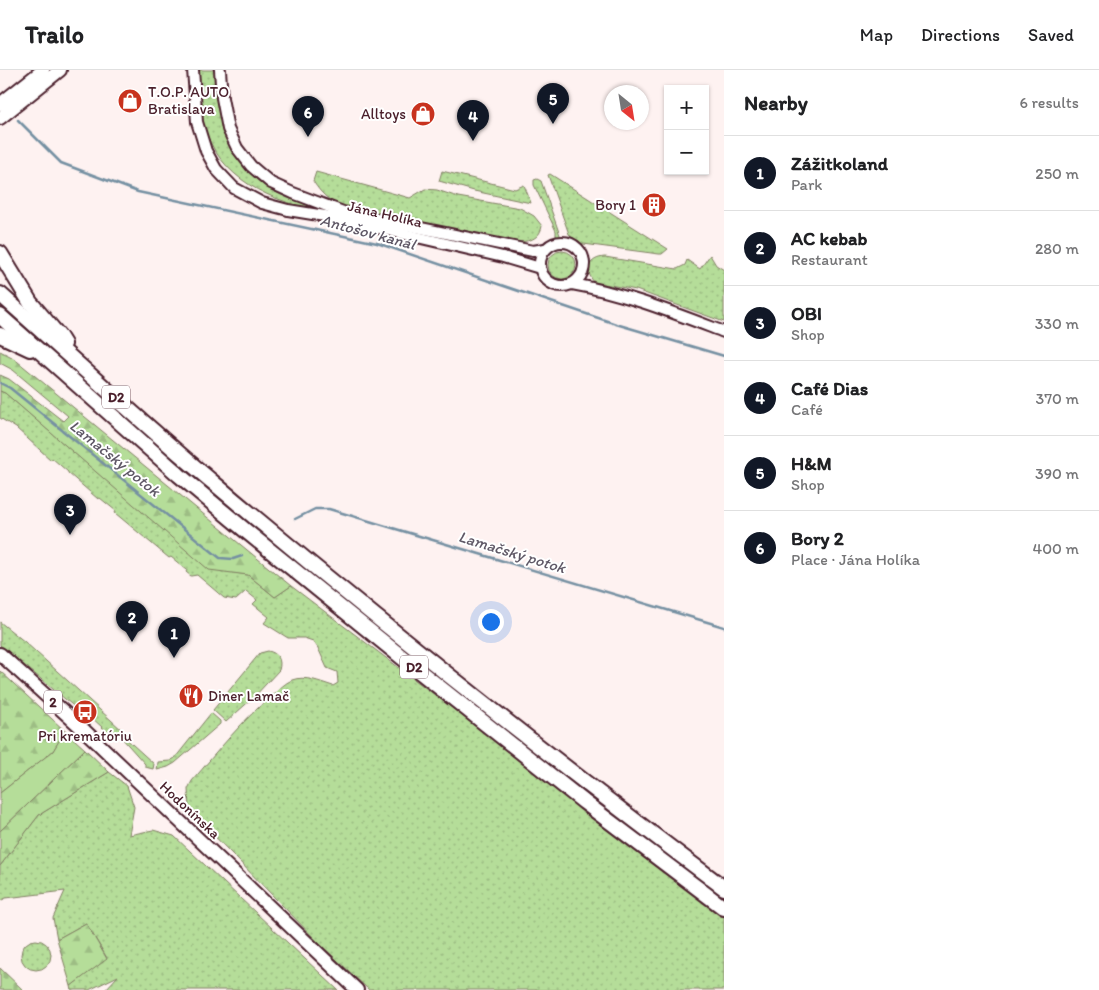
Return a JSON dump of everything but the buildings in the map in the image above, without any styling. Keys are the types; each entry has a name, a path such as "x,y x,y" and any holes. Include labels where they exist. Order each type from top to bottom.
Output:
{"highway":[{"path":"0,253 30,302 59,336 72,358"},
{"name":"D2","path":"0,294 213,482 419,653 593,790 724,888"},
{"name":"D2","path":"0,316 179,475 254,537 568,790 724,908"},
{"path":"0,335 46,358"}],"main road":[{"path":"0,104 43,70"},
{"path":"0,118 60,70"},
{"name":"Hodonínska","path":"0,654 85,731 357,990"}],"street":[{"name":"Jána Holíka","path":"193,70 197,122 206,151 216,169 234,188 262,203 288,210 331,217 503,256 540,268"},
{"name":"Jána Holíka","path":"220,70 222,98 228,128 237,148 251,166 271,183 343,212 533,252 545,249"},
{"path":"572,284 579,278 585,262 579,249 572,243 558,242 545,249 541,256 540,268 543,276 553,284 563,286 572,284 596,288 670,311 724,332"},
{"path":"583,271 596,288"}],"green space":[{"path":"198,70 215,70 219,108 223,125 237,157 248,171 261,183 279,194 323,211 304,207 266,194 249,185 221,159 210,142 203,123"},
{"path":"442,171 515,189 524,185 531,203 474,191 439,181"},
{"path":"316,172 410,198 425,189 437,190 458,197 520,208 534,216 542,226 540,232 533,239 522,242 505,242 349,209 333,202 320,191 313,181"},
{"path":"550,174 668,249 659,254 576,243 569,234 548,175"},
{"path":"534,180 541,181 561,238 556,239 556,231 534,185"},
{"path":"562,251 572,255 576,265 572,275 562,279 552,275 548,265 552,255"},
{"path":"710,255 716,265 724,270 724,322 636,290 594,282 589,273 592,262 605,257 677,269 685,265 687,260 700,269"},
{"path":"0,351 12,357 291,586 275,597 248,575 209,570 5,393 0,391 0,375 9,379 63,421 68,416 13,370 0,363"},
{"path":"0,391 5,393 209,569 248,575 275,597 291,586 724,914 724,990 369,990 320,944 189,810 188,789 192,781 252,714 292,680 302,678 333,686 338,683 337,672 327,668 313,641 304,638 288,638 264,623 269,617 253,604 257,600 246,591 236,600 224,598 197,575 191,576 186,572 187,570 171,557 169,558 115,513 116,511 100,498 98,499 52,458 51,460 16,428 0,418"},
{"path":"0,622 25,642 122,730 114,738 80,707 77,709 0,645"},
{"path":"268,651 274,653 278,658 280,663 279,670 254,697 226,722 213,710 260,653"},
{"path":"0,671 65,731 53,751 0,793"},
{"path":"211,713 220,721 220,724 175,763 157,770 158,762 170,761 175,758"},
{"path":"65,731 85,749 0,831 0,793 53,751"},
{"path":"122,735 154,764 153,769 145,767 145,764 120,736"},
{"path":"85,749 109,772 39,815 0,866 0,831"},
{"path":"109,772 127,786 134,807 129,835 153,830 174,836 338,990 105,990 118,976 89,990 72,990 71,986 107,958 86,923 57,939 53,918 65,891 6,898 0,901 0,866 39,815"},
{"path":"86,923 107,959 71,986 57,939"},
{"path":"36,940 42,941 50,949 50,961 42,969 36,970 30,969 22,961 21,955 22,949 30,941"},
{"path":"0,968 23,990 0,990"}],"waterway":[{"name":"Antošov kanál","path":"18,120 61,163 138,192 377,243 616,324 724,356"},
{"name":"Lamačský potok","path":"0,383 10,388 220,558 233,559 242,556"},
{"name":"Lamačský potok","path":"295,519 315,509 329,509 724,627"}],"place":[{"name":"T.O.P. AUTO Bratislava","path":"130,101"},
{"name":"Alltoys","path":"423,114"},
{"name":"H&M","path":"553,124"},
{"name":"Bory 2","path":"308,137"},
{"name":"Café Dias","path":"473,141"},
{"name":"Bory 1","path":"654,205"},
{"name":"OBI","path":"70,535"},
{"name":"AC kebab","path":"132,642"},
{"name":"Zážitkoland","path":"174,658"},
{"name":"Diner Lamač","path":"191,696"},
{"name":"Pri krematóriu","path":"85,712"}]}
